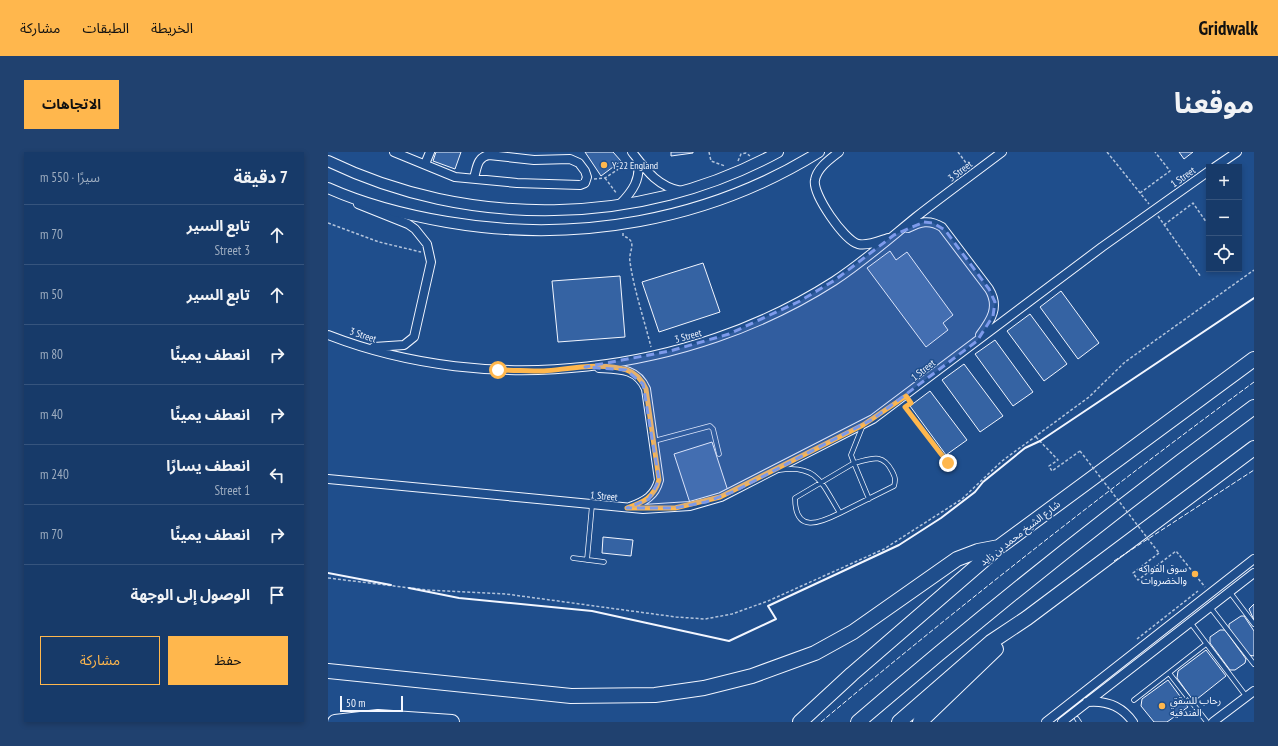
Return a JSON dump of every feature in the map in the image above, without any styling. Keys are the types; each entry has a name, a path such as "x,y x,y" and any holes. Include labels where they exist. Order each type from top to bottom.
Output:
{"highway":[{"name":"شارع الشيخ محمد بن زايد","path":"800,722 852,674 999,547 1254,359"},
{"path":"858,722 1016,591 1158,477 1254,407"},
{"path":"899,722 991,642 1027,618 1254,448"},
{"path":"328,671 571,696 656,695 704,688 752,676 815,653 853,632 958,559 978,551 999,547"},
{"path":"920,722 1027,618"},
{"path":"335,722 378,717 452,722"}],"street":[{"path":"394,152 425,164 447,175 517,183 573,185 582,184 586,180 585,171 574,160 534,160 489,154 479,161 474,178"},
{"path":"425,164 430,152"},
{"path":"328,161 386,185 458,203 527,210 574,209 619,200 681,191 735,173 778,152"},
{"path":"329,188 390,210 445,222 500,230 574,230 622,224 697,208 760,184 819,152"},
{"path":"839,152 816,174 814,187 820,199 844,235 855,243 864,244 872,243 894,235 924,222 933,223 945,230 990,289 994,297 995,307 993,316 977,341"},
{"name":"3 Street","path":"328,335 366,348 413,359 475,368 542,371 585,367 653,355 694,345 729,334 781,310 835,280 1002,152"},
{"path":"1219,164 1237,152"},
{"path":"635,156 657,181 668,188 681,191"},
{"path":"619,200 631,192 636,183 639,172 635,156"},
{"name":"1 Street","path":"328,479 592,505 659,510 698,504 720,497 775,471 863,425 906,396 1102,248 1206,173"},
{"path":"329,188 364,207 408,224 422,236 430,253 430,275 414,337 408,343 400,346 366,348"},
{"path":"585,367 626,370 640,379 646,389 659,472 657,487 649,499 627,508"},
{"path":"1046,722 1254,559"},
{"path":"1062,722 1209,606 1254,573"},
{"path":"1213,722 1254,691"},
{"path":"1087,702 1099,701 1111,703 1122,709 1133,722"}],"lane":[{"path":"863,425 851,455 869,499"},
{"path":"653,441 710,426 719,454"},
{"path":"872,458 882,458 887,462 896,479 894,486 819,523 811,524 803,520 796,511 795,498 822,482 854,463 872,458"},
{"path":"775,471 789,469 810,472 822,482 840,513"},
{"path":"587,560 592,505"},
{"path":"573,558 604,562"},
{"path":"1229,591 1254,624"},
{"path":"1209,606 1254,664"},
{"path":"1190,622 1247,697"},
{"path":"1134,700 1206,644"},
{"path":"1169,673 1207,722"}],"path":[{"path":"709,152 711,161 727,166 722,168"},
{"path":"958,152 974,173"},
{"path":"1107,152 1150,205"},
{"path":"1140,193 1170,171 1155,152"},
{"path":"738,162 741,154 746,153 750,156"},
{"path":"732,164 755,154"},
{"path":"586,180 605,178 635,156"},
{"path":"605,178 619,200"},
{"path":"1164,225 1193,203 1206,222"},
{"path":"1157,215 1201,277"},
{"path":"328,224 379,242 415,252 430,253"},
{"path":"623,232 623,236 630,238 632,243 630,261 653,355"},
{"path":"328,578 427,590 533,597 676,618 705,619 723,617 768,601 884,549 962,498 1002,461 1089,397 1125,362 1254,270"},
{"path":"906,396 911,403 905,407 948,463"},
{"path":"1036,437 1058,460 1049,466 1052,471 1080,450 1159,554 1133,573 1138,580 1176,551 1210,592"}],"highlighted area":[{"path":"924,222 933,223 945,230 989,289 995,302 993,316 977,341 873,419 735,491 706,502 675,508 627,508 649,499 659,480 643,384 626,370 585,367 670,351 729,334 800,301 835,280 894,235"}],"building":[{"path":"436,152 461,152 455,169 433,161"},
{"name":"Y-22 England","path":"585,152 613,152 621,161 601,176"},
{"path":"671,152 693,152 693,153 671,156"},
{"path":"1179,152 1193,152 1184,159"},
{"path":"890,251 896,260 907,252 953,315 943,323 948,330 926,347 867,268"},
{"path":"703,263 720,312 659,332 642,282"},
{"path":"620,276 625,337 558,342 552,281"},
{"path":"1061,291 1099,343 1078,359 1040,307"},
{"path":"1030,314 1067,364 1044,381 1007,331"},
{"path":"995,340 1033,392 1013,406 975,354"},
{"path":"964,364 1003,416 980,432 942,380"},
{"path":"930,391 967,440 946,455 910,406"},
{"path":"712,442 728,491 690,503 674,454"},
{"path":"603,537 633,540 631,556 602,553"},
{"path":"1254,604 1254,620 1249,609"},
{"path":"1241,616 1244,616 1254,631 1254,656 1248,655 1229,629 1229,624"},
{"path":"1220,630 1225,630 1246,659 1245,663 1235,670 1230,670 1210,643 1210,637"},
{"path":"1206,650 1226,676 1197,699 1192,699 1177,678 1178,671"},
{"path":"1168,680 1188,707 1167,722 1154,722 1141,706 1142,699"}],"fence":[{"path":"821,722 927,634 1035,549 1254,382"},
{"path":"1114,561 1254,470"}],"wall":[{"path":"409,588 459,598 592,611 729,641 776,619 768,606 899,545 941,518 975,492 983,482 1025,448 1040,441 1254,298"},
{"path":"328,573 391,585"}],"place":[{"name":"Y-22 England","path":"604,165"},
{"name":"سوق الفواكه والخضروات","path":"1195,574"},
{"name":"رحاب للشقق الفندقية","path":"1162,706"}],"route":[{"path":"498,370 542,371 585,367 621,369 632,372 640,379 646,389 659,480 654,493 649,499 627,508 659,510 690,506 706,502 735,491 863,425 906,396 911,403 905,407 948,463"}]}
